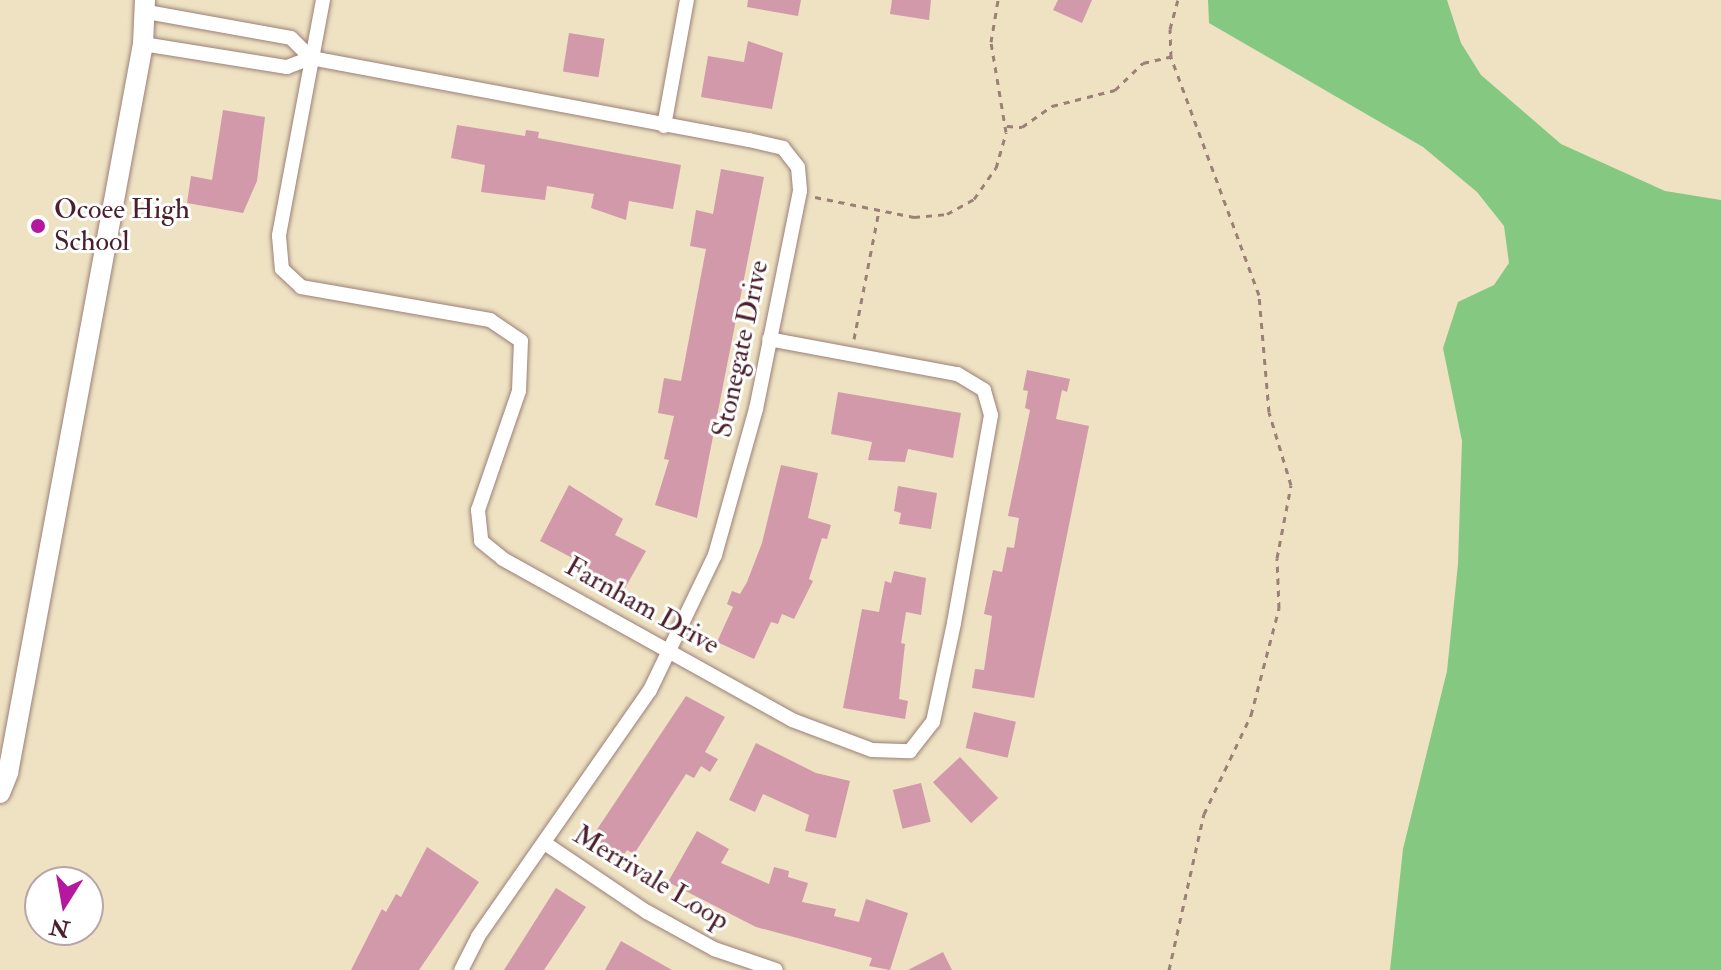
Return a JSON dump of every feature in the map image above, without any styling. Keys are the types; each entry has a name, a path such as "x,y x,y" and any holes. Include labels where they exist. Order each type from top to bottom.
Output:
{"street":[{"name":"Farnham Drive","path":"323,0 279,236 282,269 301,287 490,320 521,341 519,391 478,510 481,541 503,559 792,720 872,750 910,751 933,722 991,415 984,390 957,374 769,339"},
{"path":"664,126 687,0"},
{"name":"Stonegate Drive","path":"146,6 291,38 311,58"},
{"path":"0,793 8,773 14,722 143,44 146,6"},
{"name":"Stonegate Drive","path":"143,44 287,67 311,58 783,148 798,167 800,194 737,490 715,555 650,690 546,844 478,937 461,970"},
{"path":"0,739 14,722"},
{"name":"Merrivale Loop","path":"546,844 647,912 714,949 776,970"}],"path":[{"path":"800,194 879,210 929,216 974,199 996,168 1007,126 991,42 998,0"},
{"path":"1169,970 1204,814 1251,715 1279,608 1277,558 1291,485 1271,426 1259,295 1171,57 1170,29 1178,0"},
{"path":"1007,126 1022,127 1052,106 1115,90 1143,63 1171,57"},
{"path":"851,354 879,210"}],"green space":[{"path":"1208,0 1447,0 1461,43 1481,75 1561,144 1665,191 1721,200 1721,970 1390,970 1403,849 1447,671 1458,564 1462,441 1443,348 1458,302 1494,285 1509,263 1504,226 1477,192 1423,147 1209,23"}],"building":[{"path":"748,0 801,0 798,16 747,7"},
{"path":"892,0 931,0 929,20 890,14"},
{"path":"1058,0 1092,0 1082,23 1053,10"},
{"path":"569,33 605,39 598,77 563,72"},
{"path":"748,41 783,53 772,109 701,97 708,56 744,62"},
{"path":"223,110 265,117 257,181 243,213 187,203 191,176 212,180"},
{"path":"457,125 525,136 526,130 539,132 538,138 681,165 673,209 629,201 626,220 591,208 594,194 547,186 545,200 481,192 485,165 451,158"},
{"path":"721,169 764,177 697,518 655,505 669,460 664,459 674,416 658,413 664,378 681,381 706,249 690,246 696,210 713,214"},
{"path":"1027,370 1070,379 1067,392 1062,390 1056,419 1089,426 1034,698 972,688 975,669 984,670 992,616 984,614 993,570 1002,572 1007,547 1014,548 1019,518 1008,516 1030,410 1025,408 1028,391 1023,390"},
{"path":"838,392 961,413 953,458 908,449 905,462 868,460 872,442 831,434"},
{"path":"781,465 818,473 808,518 831,525 827,539 822,538 809,579 813,581 794,619 782,614 778,624 771,622 754,659 717,642 733,607 727,604 732,591 740,594 762,543"},
{"path":"569,485 623,519 615,535 646,551 625,588 595,572 591,578 576,570 580,562 540,541"},
{"path":"898,486 937,493 931,529 899,524 901,513 894,511"},
{"path":"894,571 926,578 921,615 906,612 901,643 905,644 899,699 908,701 905,719 843,708 862,609 879,612 885,581 891,583"},
{"path":"686,696 725,717 705,752 718,759 710,772 701,766 694,778 686,774 634,854 627,850 622,858 590,840"},
{"path":"974,712 1016,722 1008,758 966,748"},
{"path":"756,743 816,773 850,781 836,838 805,831 809,815 763,794 755,812 729,800"},
{"path":"960,757 998,798 971,823 933,782"},
{"path":"921,783 931,822 903,829 893,790"},
{"path":"697,831 729,849 721,863 769,884 774,867 789,871 788,877 808,883 802,902 836,909 834,916 859,922 866,899 908,913 890,970 869,966 872,958 756,927 668,882"},
{"path":"427,847 479,882 419,970 351,970 382,909 386,912 396,894 401,897"},
{"path":"556,888 586,907 544,970 504,970"},
{"path":"621,941 672,970 605,970"},
{"path":"943,952 952,970 908,970"}],"place":[{"name":"Ocoee High School","path":"38,226"}]}
